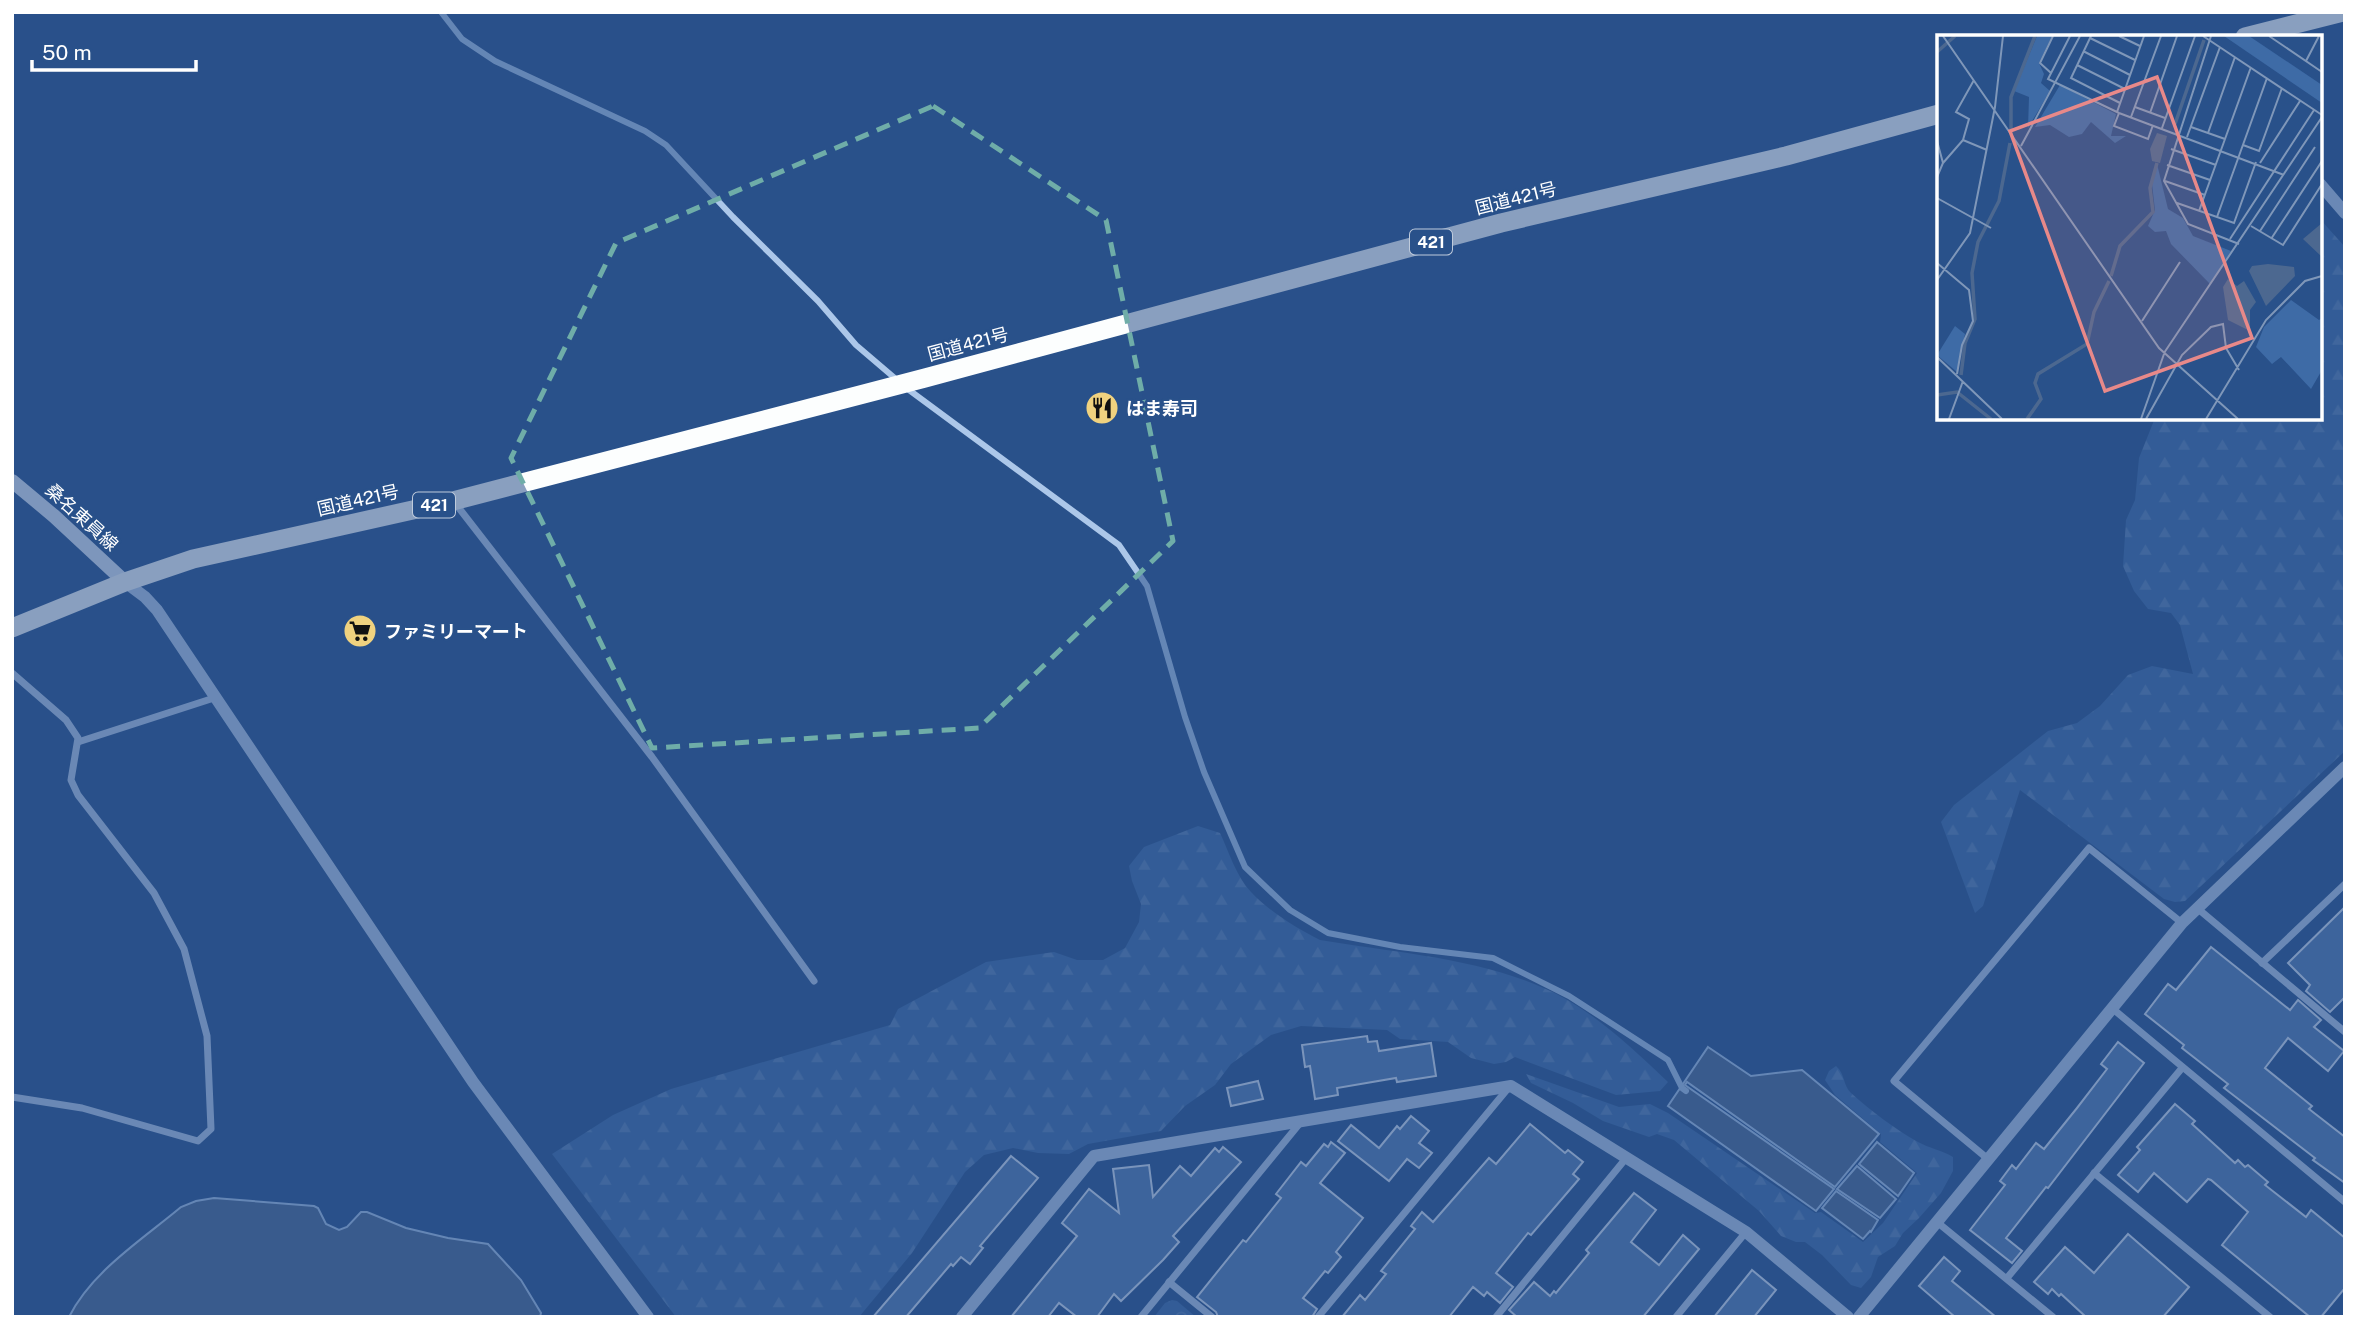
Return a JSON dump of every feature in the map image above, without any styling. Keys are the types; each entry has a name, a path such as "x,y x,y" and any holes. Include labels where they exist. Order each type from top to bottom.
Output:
{"highway":[{"path":"2253,35 2337,14"},
{"name":"国道421号","path":"12,628 125,582 192,559 453,501 925,378 1501,223 1786,156 1937,115"}],"main road":[{"name":"桑名東員線","path":"12,481 125,582"}],"street":[{"path":"2322,186 2345,213"},
{"path":"453,501 652,757 814,981"},
{"path":"125,582 157,610 472,1082 648,1317"},
{"path":"12,673 65,720 78,738 71,780 78,795 154,893 184,949 207,1036 211,1129 198,1141 82,1108 12,1097"},
{"path":"78,742 214,698"},
{"path":"1859,1317 2182,923 2345,767"},
{"path":"1988,1159 1894,1082 2089,848 2182,923"},
{"path":"2262,963 2345,884"},
{"path":"2197,908 2345,1032"},
{"path":"2113,1009 2345,1202"},
{"path":"2007,1278 2182,1068"},
{"path":"1318,1317 1511,1086"},
{"path":"962,1317 1094,1156 1511,1086 1746,1232 1848,1317"},
{"path":"1141,1317 1300,1123"},
{"path":"1496,1317 1627,1157"},
{"path":"2094,1173 2270,1317"},
{"path":"1937,1222 2053,1317"},
{"path":"1676,1317 1746,1232"},
{"path":"1169,1282 1212,1317"}],"highlighted area":[{"path":"933,106 1106,220 1173,541 979,728 652,748 511,458 616,243"}],"green space":[{"path":"2322,221 2345,247 2345,751 2185,901 2164,899 2020,790 1983,906 1975,913 1941,822 1954,805 2048,731 2077,723 2100,706 2128,675 2152,666 2193,674 2180,625 2171,613 2148,609 2134,591 2123,566 2126,520 2135,500 2139,458 2154,420 2322,420"},
{"path":"1198,826 1220,833 1241,879 1258,899 1284,919 1320,940 1445,959 1506,974 1536,985 1564,998 1592,1016 1668,1082 1660,1091 1616,1095 1515,1057 1494,1064 1471,1058 1448,1042 1400,1039 1387,1030 1301,1026 1271,1035 1231,1064 1215,1085 1185,1106 1161,1131 1088,1144 1069,1154 1038,1153 1013,1148 984,1155 965,1172 912,1253 859,1317 676,1317 552,1154 613,1115 671,1089 890,1025 898,1009 986,962 1054,952 1077,960 1103,960 1125,948 1139,922 1141,904 1129,866 1144,847"},
{"path":"1836,1066 1848,1090 1875,1113 1918,1142 1953,1157 1953,1171 1941,1193 1903,1233 1895,1246 1878,1257 1871,1277 1861,1288 1851,1285 1822,1255 1805,1242 1796,1242 1781,1236 1759,1211 1674,1140 1657,1134 1649,1137 1603,1121 1531,1083 1526,1074 1619,1107 1650,1104 1668,1113 1815,1213 1821,1212 1863,1242 1883,1223 1917,1173 1880,1142 1881,1134 1835,1095 1825,1080 1829,1071"},
{"path":"1172,1300 1196,1317 1154,1317 1165,1303"}],"shaded area":[{"path":"1708,1047 1751,1076 1802,1070 1879,1134 1835,1187 1687,1082 1685,1085 1834,1189 1816,1211 1668,1106"},
{"path":"1877,1142 1914,1173 1898,1196 1859,1164"},
{"path":"1857,1166 1896,1199 1880,1218 1837,1189"},
{"path":"1836,1191 1878,1220 1863,1239 1822,1208"},
{"path":"214,1198 314,1206 318,1208 326,1224 339,1230 347,1227 361,1212 367,1212 406,1228 488,1244 521,1280 541,1313 540,1317 69,1317 91,1285 135,1244 181,1207"}],"building":[{"path":"2345,907 2345,997 2330,1012 2306,991 2310,985 2288,963"},
{"path":"2211,947 2290,1010 2298,1000 2321,1020 2314,1027 2344,1051 2328,1071 2288,1038 2265,1068 2312,1106 2309,1109 2345,1137 2345,1183 2224,1088 2228,1084 2182,1048 2184,1045 2145,1014 2168,984 2176,990"},
{"path":"1367,1036 1368,1042 1377,1041 1379,1051 1431,1043 1436,1076 1397,1082 1396,1078 1337,1088 1338,1095 1315,1099 1310,1066 1305,1067 1302,1045"},
{"path":"2118,1042 2144,1063 2006,1238 2022,1251 2012,1263 1970,1230 2005,1185 2000,1181 2012,1165 2016,1169 2036,1143 2044,1149 2077,1108 2107,1069 2101,1064"},
{"path":"1258,1081 1263,1099 1231,1106 1227,1088"},
{"path":"2175,1104 2195,1121 2192,1124 2235,1163 2238,1160 2245,1167 2248,1165 2268,1182 2265,1185 2306,1217 2311,1210 2345,1238 2345,1288 2321,1317 2310,1317 2222,1245 2248,1212 2211,1180 2208,1179 2187,1202 2154,1173 2138,1192 2118,1175 2140,1150 2137,1147"},
{"path":"1411,1116 1429,1131 1419,1143 1432,1153 1419,1168 1407,1159 1389,1181 1338,1141 1351,1125 1379,1148 1397,1126 1400,1129"},
{"path":"1530,1124 1565,1153 1568,1150 1583,1162 1573,1174 1579,1179 1531,1235 1528,1233 1496,1273 1513,1287 1500,1303 1487,1292 1484,1296 1473,1287 1449,1317 1342,1317 1360,1295 1365,1300 1386,1274 1381,1271 1415,1229 1411,1226 1422,1212 1433,1222 1489,1158 1496,1164"},
{"path":"1331,1142 1345,1153 1320,1183 1363,1218 1336,1252 1341,1257 1328,1273 1325,1271 1303,1298 1317,1309 1312,1317 1218,1317 1216,1312 1197,1297 1281,1198 1276,1194 1301,1162 1306,1166 1324,1144 1328,1147"},
{"path":"1223,1147 1241,1162 1173,1236 1179,1242 1121,1301 1114,1294 1097,1317 1077,1317 1059,1303 1048,1317 1011,1317 1077,1236 1062,1223 1089,1189 1119,1213 1113,1169 1149,1165 1153,1197 1180,1166 1191,1176 1215,1148 1219,1152"},
{"path":"1011,1156 1038,1178 980,1246 983,1248 970,1264 961,1257 953,1266 951,1264 906,1317 873,1317"},
{"path":"1634,1193 1656,1210 1631,1242 1659,1265 1683,1235 1699,1249 1643,1317 1517,1317 1509,1310 1534,1282 1550,1296 1554,1291 1556,1293 1589,1253 1586,1250"},
{"path":"2128,1234 2189,1287 2163,1317 2086,1317 2061,1294 2059,1296 2052,1289 2048,1294 2034,1282 2065,1247 2094,1273"},
{"path":"1944,1257 1960,1271 1952,1281 1996,1317 1955,1317 1919,1286"},
{"path":"1752,1270 1776,1290 1754,1317 1714,1317"}],"waterway":[{"path":"441,12 462,39 495,61 645,131 666,145 733,217 818,301 856,345 897,380"},
{"path":"905,387 1119,545 1147,586 1204,772 1245,867 1290,910 1328,933 1400,947 1493,958 1569,996 1668,1060 1686,1091"}],"place":[{"name":"はま寿司","path":"1102,408"},
{"name":"ファミリーマート","path":"360,631"}]}
